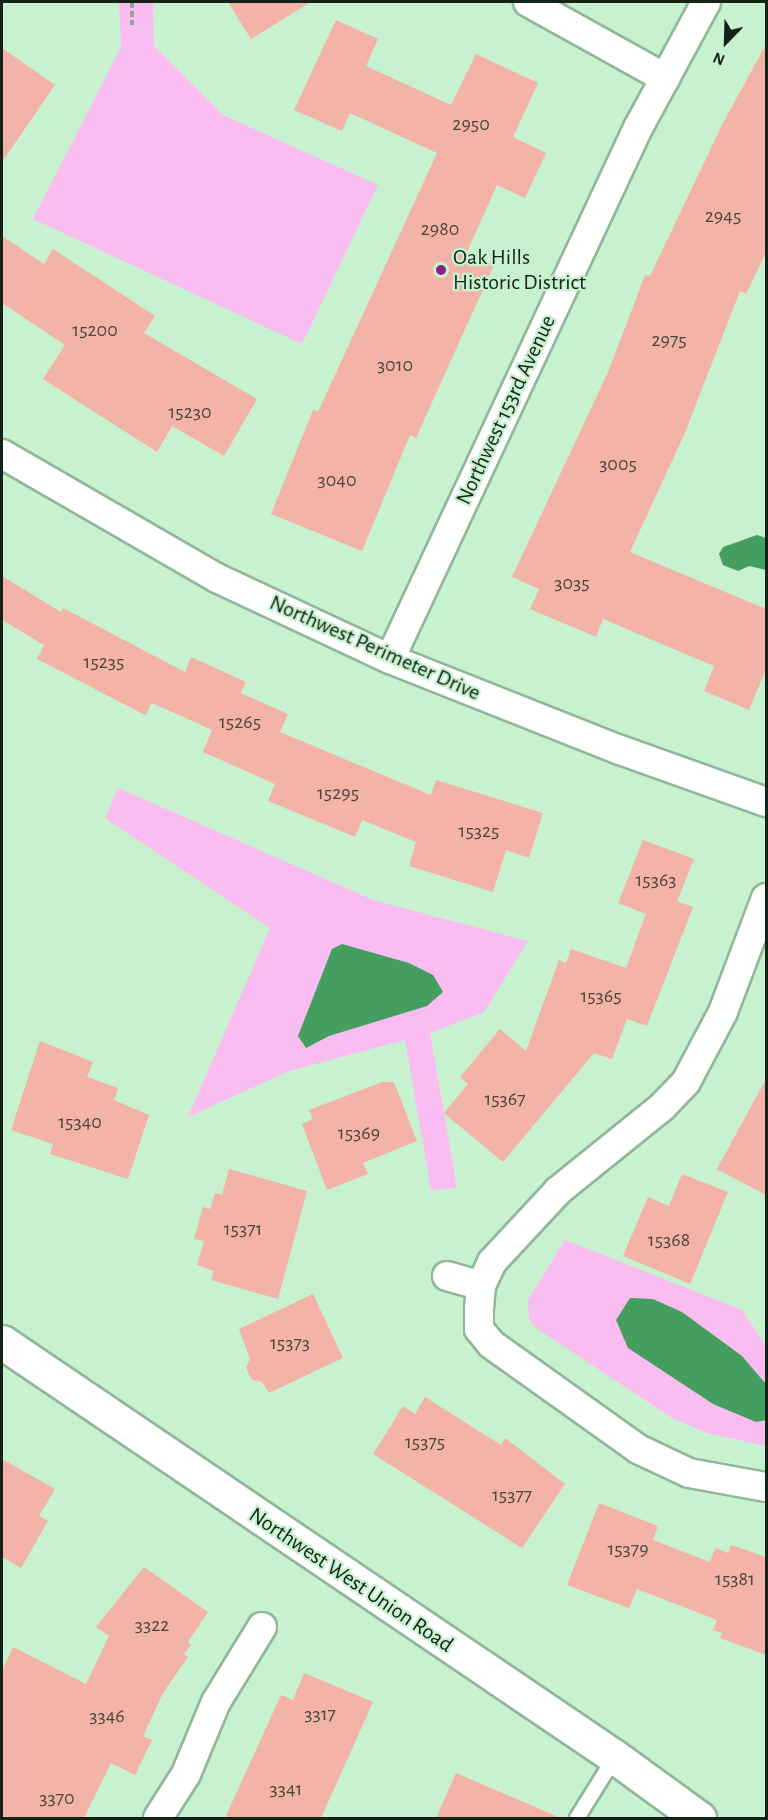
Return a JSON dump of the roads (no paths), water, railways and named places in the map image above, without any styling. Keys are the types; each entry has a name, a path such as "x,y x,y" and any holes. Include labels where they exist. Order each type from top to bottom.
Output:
{"street":[{"path":"528,2 665,78"},
{"name":"Northwest 153rd Avenue","path":"390,658 665,78 706,2"},
{"name":"Northwest Perimeter Drive","path":"2,454 217,578 390,658 620,750 766,802"},
{"path":"766,898 723,1012 686,1082 662,1107 558,1191 492,1262 481,1286 479,1329 491,1344 638,1449 689,1473 766,1487"},
{"path":"447,1276 481,1286"},
{"name":"Northwest West Union Road","path":"2,1342 615,1757 699,1818"},
{"path":"158,1818 186,1774 216,1702 262,1627"}],"lane":[{"path":"577,1818 615,1757"}],"place":[{"name":"Oak Hills Historic District","path":"441,270"}]}
